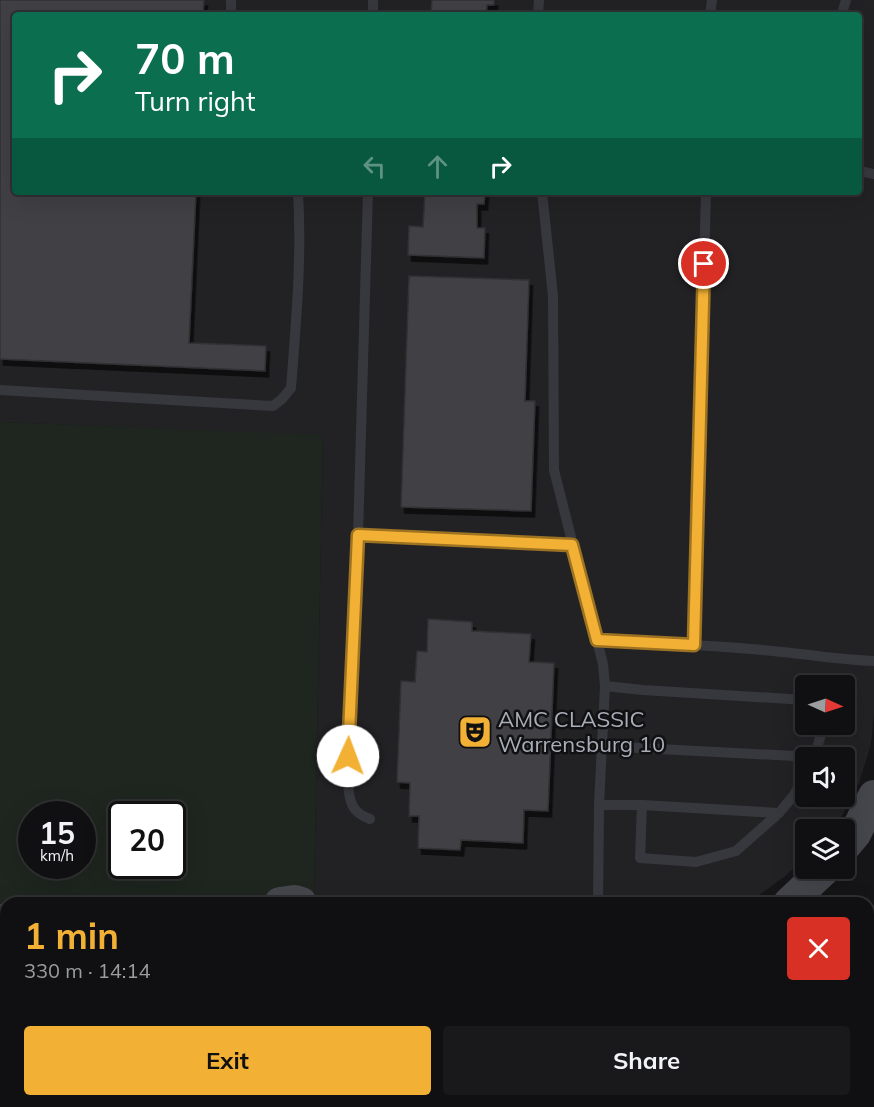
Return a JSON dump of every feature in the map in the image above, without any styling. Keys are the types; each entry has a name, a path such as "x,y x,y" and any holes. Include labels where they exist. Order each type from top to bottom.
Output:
{"street":[{"path":"855,834 874,796"},
{"path":"795,897 814,879"}],"lane":[{"path":"0,390 273,406 291,388 298,293 300,228 298,195"},
{"path":"368,195 358,535 347,778 350,804 360,815 370,819"},
{"path":"542,195 553,296 554,470 603,664 605,686 599,805 598,897"},
{"path":"694,645 706,195"},
{"path":"358,535 572,545"},
{"path":"597,640 694,645 874,661"},
{"path":"605,686 795,699"},
{"path":"602,746 795,756"},
{"path":"642,805 640,858 696,862 736,851 779,813 795,793"},
{"path":"599,805 642,805 779,813"}],"shaded area":[{"path":"0,0 874,0 874,713 871,744 855,791 855,747 795,747 795,807 847,807 843,814 839,819 795,819 795,867 756,897 318,897 314,894 323,436 0,422"},
{"path":"0,422 323,435 314,894 297,890 276,892 264,897 0,897"}],"building":[{"path":"0,0 204,0 203,12 12,12 12,195 196,195 189,343 266,346 265,371 0,359"},
{"path":"432,0 494,0 494,5 487,5 486,12 431,12"},
{"path":"425,195 485,195 484,204 477,204 477,228 485,228 484,258 408,255 409,226 423,227"},
{"path":"409,276 529,280 525,401 535,401 531,511 401,507"},
{"name":"AMC CLASSIC Warrensburg 10","path":"428,619 472,622 472,631 531,634 529,662 554,663 548,811 524,810 523,843 461,840 460,850 418,848 419,816 409,816 410,783 397,782 401,681 415,682 417,651 427,652"}],"place":[{"name":"AMC CLASSIC Warrensburg 10","path":"475,732"}],"route":[{"path":"348,756 358,535 572,545 597,640 694,645 704,264"}]}
